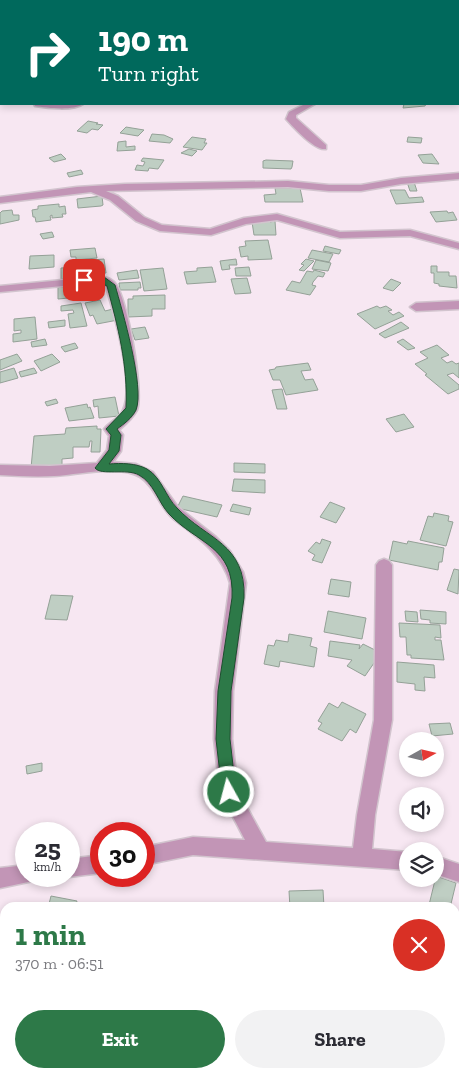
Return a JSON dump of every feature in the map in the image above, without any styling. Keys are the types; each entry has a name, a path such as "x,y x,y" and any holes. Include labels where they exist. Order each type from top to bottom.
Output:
{"street":[{"path":"46,105 66,105"},
{"path":"309,105 292,114 291,119 322,148"},
{"path":"0,200 77,190 125,187 266,184 361,188 401,181 459,176"},
{"path":"77,190 102,192 114,198 140,219 160,228 211,232 244,221 283,218 340,235 410,233 459,246"},
{"path":"0,289 94,280 104,280 111,285 129,357 133,399 131,408 125,417 111,429 116,435 114,451 100,468"},
{"path":"416,308 459,305"},
{"path":"0,470 57,471 122,467 139,470 145,473 159,488 165,501 174,512 218,545 236,570 238,598 224,691 223,739 229,792 261,852"},
{"path":"362,857 366,816 383,720 384,565"},
{"path":"155,854 192,846 399,860"},
{"path":"444,868 459,873"},
{"path":"0,878 15,876"}],"building":[{"path":"404,105 426,105 425,106 403,108"},
{"path":"88,121 103,125 98,130 92,129 87,133 77,131"},
{"path":"126,127 144,130 138,136 120,133"},
{"path":"152,134 164,135 173,139 170,143 149,141"},
{"path":"192,137 206,139 204,143 207,143 202,150 183,147"},
{"path":"408,137 422,138 421,143 407,142"},
{"path":"126,141 126,147 135,146 135,150 117,151 118,142"},
{"path":"189,149 197,151 192,156 181,153"},
{"path":"61,154 66,159 54,162 49,158"},
{"path":"432,154 439,164 423,163 418,155"},
{"path":"143,158 164,160 158,169 149,168 148,171 135,170 137,165 143,166 145,162 141,161"},
{"path":"263,161 293,161 291,169 263,168"},
{"path":"81,170 83,174 69,177 67,173"},
{"path":"407,182 414,182 417,191 410,191"},
{"path":"275,188 300,188 303,202 265,202 264,195 276,194"},
{"path":"390,190 405,190 409,198 422,197 424,202 396,204"},
{"path":"102,196 103,205 101,206 78,208 77,199"},
{"path":"59,204 59,207 65,206 66,214 62,214 63,217 52,218 52,215 50,216 51,220 36,222 32,210 38,209 38,206"},
{"path":"12,210 13,215 19,215 19,220 0,224 0,213"},
{"path":"447,211 448,213 453,212 457,220 436,222 430,212"},
{"path":"270,220 270,222 275,221 276,235 254,235 252,222"},
{"path":"52,232 54,237 43,239 40,234"},
{"path":"268,240 272,259 248,260 248,256 241,257 239,247 246,246 245,241"},
{"path":"325,246 341,250 339,254 323,251"},
{"path":"95,248 97,258 76,260 76,257 71,257 70,250"},
{"path":"312,250 333,254 329,262 308,258"},
{"path":"54,255 54,267 29,269 30,256"},
{"path":"104,259 106,273 87,274 87,263 92,263 92,260"},
{"path":"236,259 237,265 229,265 230,269 222,270 220,261"},
{"path":"306,259 314,261 304,271 299,270 304,265 301,264"},
{"path":"316,260 331,263 328,271 312,269"},
{"path":"431,266 437,266 437,272 449,272 449,276 456,276 457,288 439,286 439,284 434,283 434,273 431,273"},
{"path":"80,267 80,277 61,279 61,268"},
{"path":"212,267 216,282 187,284 184,272 197,271 197,268"},
{"path":"249,267 251,276 236,276 235,268"},
{"path":"163,268 167,289 144,291 140,270"},
{"path":"137,270 139,278 119,280 117,273"},
{"path":"314,270 325,273 323,277 318,276 313,282 312,285 316,286 310,295 286,290 292,281 300,283 307,271 313,272"},
{"path":"247,278 251,293 235,294 231,279"},
{"path":"391,279 401,283 393,291 383,288"},
{"path":"80,282 80,286 89,285 90,296 58,299 58,287 67,287 66,283"},
{"path":"140,282 141,288 138,288 138,290 120,290 119,283"},
{"path":"165,295 165,309 152,309 152,316 128,317 128,299 133,299 133,296"},
{"path":"100,300 105,311 113,309 118,320 97,324 93,315 90,316 85,303"},
{"path":"81,303 87,326 70,328 68,314 74,313 73,310 61,311 61,306"},
{"path":"377,306 380,308 386,306 392,310 388,311 393,315 399,312 404,316 375,329 357,314"},
{"path":"35,317 37,339 13,342 13,334 21,333 21,330 14,331 14,319"},
{"path":"65,320 65,326 49,328 48,322"},
{"path":"401,322 409,328 385,338 379,334"},
{"path":"145,327 149,338 135,340 131,329"},
{"path":"45,339 47,345 32,347 31,342"},
{"path":"403,339 415,348 408,350 397,342"},
{"path":"75,343 78,348 65,352 61,347"},
{"path":"437,345 449,355 441,358 447,363 452,361 456,364 459,363 459,378 453,373 447,375 459,385 459,389 448,394 415,364 428,358 420,352"},
{"path":"17,354 22,361 0,370 0,360"},
{"path":"52,354 60,362 41,371 34,361"},
{"path":"308,363 311,370 301,371 305,380 313,379 318,390 286,395 280,380 273,380 269,370 276,367"},
{"path":"14,368 18,378 0,383 0,372"},
{"path":"34,368 37,373 21,377 19,372"},
{"path":"282,389 287,409 277,409 272,390"},
{"path":"115,397 119,416 99,418 98,406 94,407 93,400"},
{"path":"56,399 58,403 47,406 45,402"},
{"path":"87,404 94,418 69,421 65,408"},
{"path":"404,414 414,427 396,432 386,419"},
{"path":"97,426 97,429 101,429 100,452 91,452 92,441 90,441 89,447 73,447 73,458 62,459 62,466 31,468 34,436 65,434 66,428"},
{"path":"234,463 265,464 265,473 234,472"},
{"path":"234,479 265,480 265,493 232,491"},
{"path":"183,496 222,505 217,517 177,508"},
{"path":"330,502 345,508 336,523 320,517"},
{"path":"233,504 251,508 249,515 230,511"},
{"path":"434,513 449,516 448,521 453,522 446,546 420,540 428,516 433,517"},
{"path":"322,539 331,542 322,563 312,560 315,555 308,551 316,542 320,544"},
{"path":"393,541 407,544 408,541 444,548 442,562 439,562 438,570 389,560"},
{"path":"454,569 459,570 458,594 447,590"},
{"path":"331,579 351,582 349,597 328,594"},
{"path":"51,595 73,596 67,620 45,619"},
{"path":"420,610 446,612 446,624 430,623 430,620 421,619"},
{"path":"328,611 366,618 362,639 324,632"},
{"path":"405,611 417,612 418,622 406,621"},
{"path":"399,623 440,625 441,638 435,637 435,640 441,640 444,660 411,658 411,655 407,655 406,637 400,637"},
{"path":"289,634 312,638 310,646 317,648 314,667 280,661 279,667 264,664 268,645 274,646 276,640 288,642"},
{"path":"330,641 360,645 359,649 363,644 381,653 365,676 347,666 352,660 328,656"},
{"path":"397,662 434,665 435,678 424,677 425,691 415,690 415,684 397,682"},
{"path":"342,702 366,714 356,733 350,729 342,741 318,729 322,723 318,721 329,703 338,708"},
{"path":"450,723 453,734 444,735 444,732 431,732 429,724"},
{"path":"42,763 42,771 27,774 26,766"},
{"path":"444,879 456,883 451,902 430,902 433,887 444,887"},
{"path":"323,890 324,902 290,902 289,891"},
{"path":"51,896 77,901 77,902 50,902"}],"route":[{"path":"84,280 104,280 111,285 116,298 132,380 133,399 131,408 125,417 111,429 116,435 114,451 100,468 122,467 145,473 159,488 165,501 174,512 218,545 236,570 238,598 224,691 223,739 229,792"}]}
